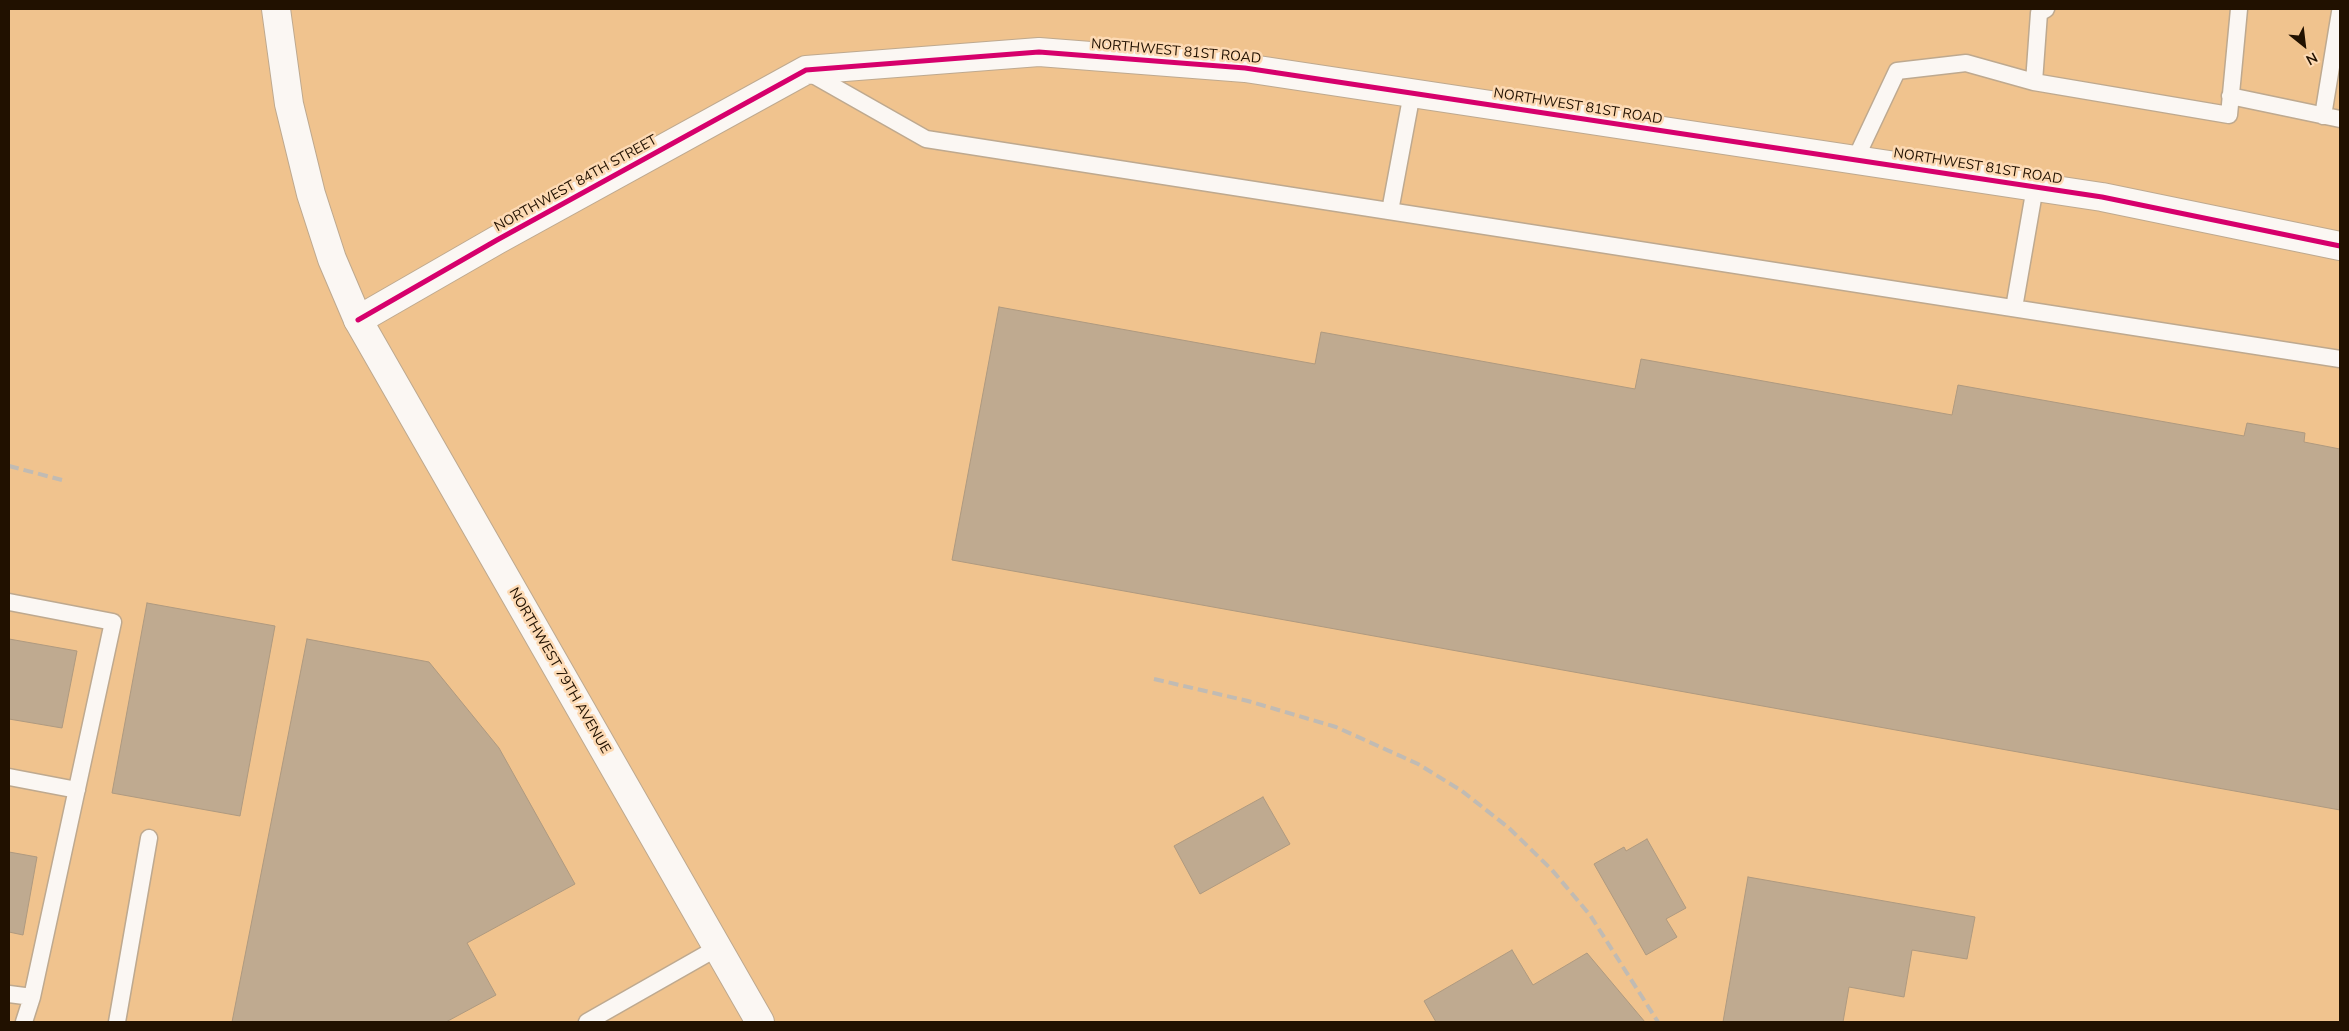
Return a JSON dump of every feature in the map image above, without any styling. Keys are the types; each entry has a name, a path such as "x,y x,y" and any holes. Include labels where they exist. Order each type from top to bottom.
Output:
{"street":[{"name":"NORTHWEST 79TH AVENUE","path":"276,9 288,104 309,185 332,259 358,320 760,1022"},
{"name":"NORTHWEST 81ST ROAD","path":"806,70 1039,52 1245,68 2102,197 2340,246"},
{"name":"NORTHWEST 84TH STREET","path":"358,320 498,240 806,70"}],"lane":[{"path":"2034,82 2039,13 2046,9"},
{"path":"1855,160 1897,71 1966,63 2034,82 2228,115 2239,9"},
{"path":"2323,116 2340,12"},
{"path":"806,70 926,139 2340,359"},
{"path":"1390,211 1412,93"},
{"path":"2230,96 2340,119"},
{"path":"2014,308 2035,187"},
{"path":"9,602 113,622 32,997 24,1022"},
{"path":"9,777 77,790"},
{"path":"117,1022 149,838"},
{"path":"586,1022 717,948"},
{"path":"9,994 32,997"}],"shaded area":[{"path":"9,9 2340,9 2340,1022 9,1022"}],"building":[{"path":"999,307 1315,364 1321,332 1635,389 1641,359 1952,415 1958,385 2244,436 2247,423 2305,433 2304,442 2340,449 2340,810 952,560"},
{"path":"147,603 275,626 240,816 112,793"},
{"path":"9,639 77,651 62,728 9,719"},
{"path":"307,639 429,662 499,748 575,884 467,943 496,995 446,1022 232,1022"},
{"path":"1263,797 1290,844 1200,894 1174,846"},
{"path":"1647,839 1686,908 1666,919 1677,937 1646,955 1594,864 1624,847 1626,851"},
{"path":"9,852 37,857 23,935 9,932"},
{"path":"1748,877 1975,917 1967,959 1912,950 1904,997 1849,987 1843,1022 1723,1022"},
{"path":"1512,950 1533,985 1587,953 1645,1022 1436,1022 1424,1001"}],"railway":[{"path":"9,466 62,480"},
{"path":"1154,679 1248,701 1336,727 1418,764 1462,791 1509,828 1552,870 1590,915 1658,1022"}],"cycle path":[{"path":"358,320 497,240 806,70 1039,52 1245,68 2102,197 2340,246"}]}
